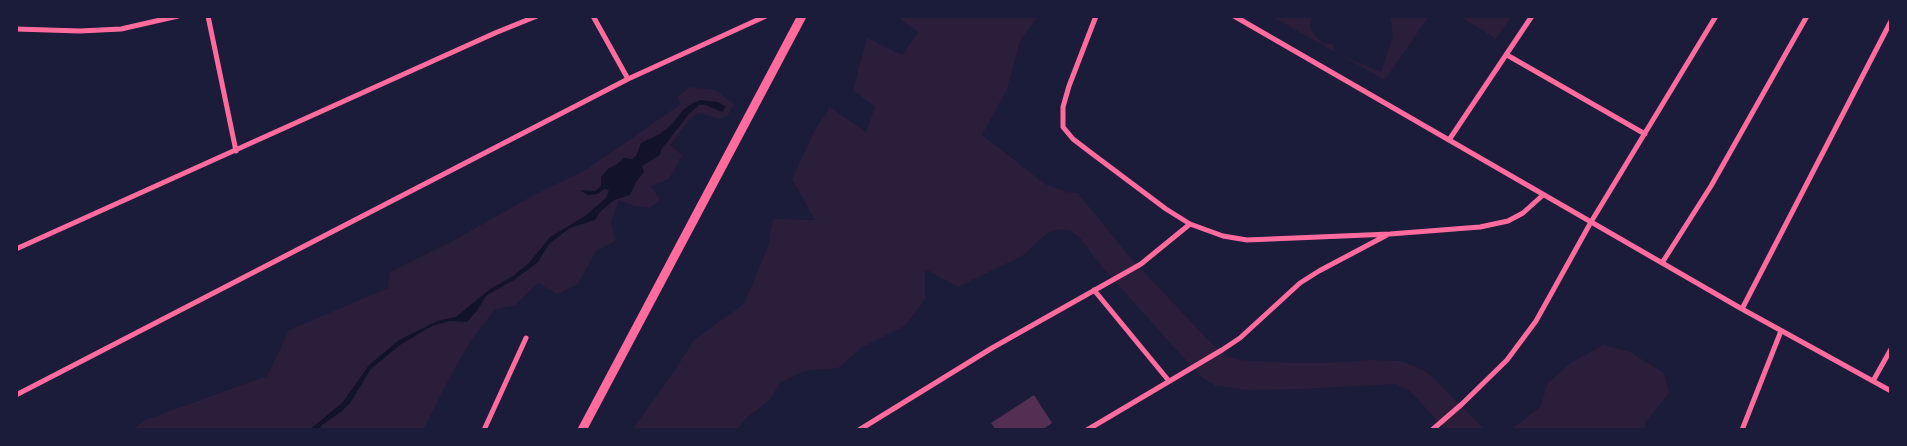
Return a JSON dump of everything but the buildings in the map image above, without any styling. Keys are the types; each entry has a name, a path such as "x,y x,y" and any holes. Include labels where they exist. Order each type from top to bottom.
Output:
{"street":[{"path":"16,29 80,31 121,29 178,16"},
{"path":"208,16 236,151"},
{"path":"16,250 486,37 537,16"},
{"path":"593,16 628,79"},
{"path":"16,395 628,79 766,16"},
{"path":"582,430 802,16"},
{"path":"1096,16 1069,86 1063,107 1063,127 1090,152 1166,209 1190,224 1223,236 1247,240 1390,234 1480,227 1501,224 1523,212 1543,195"},
{"path":"1234,16 1742,310 1891,391"},
{"path":"1449,140 1532,16"},
{"path":"1432,430 1462,404 1506,360 1536,322 1591,222 1716,16"},
{"path":"1662,263 1688,225 1711,186 1807,16"},
{"path":"1742,310 1891,21"},
{"path":"1507,55 1645,134"},
{"path":"859,430 1000,344 1141,264 1190,224"},
{"path":"1087,430 1240,338 1300,283 1350,254 1390,234"},
{"path":"1094,290 1169,381"},
{"path":"1742,430 1781,331"},
{"path":"484,430 526,338"},
{"path":"1873,381 1891,349"}],"shaded area":[{"path":"896,16 1038,16 1020,41 1007,89 982,135 1045,184 1066,192 1078,193 1129,256 1208,340 1226,356 1240,360 1294,363 1368,360 1401,361 1423,370 1434,378 1485,430 1446,430 1410,391 1396,384 1249,390 1216,386 1204,379 1180,354 1103,268 1080,238 1070,230 1060,229 1047,233 1022,256 958,287 925,269 925,299 905,326 861,348 838,368 804,371 780,383 769,401 746,418 737,430 632,430 694,340 744,304 768,247 773,219 815,220 792,179 815,130 830,107 866,132 875,107 853,90 867,38 902,55 918,32"},
{"path":"1271,16 1312,16 1310,27 1316,37 1323,43 1332,44 1335,51 1339,54 1381,72 1393,36 1390,16 1429,16 1385,80"},
{"path":"1459,16 1512,16 1496,39"},
{"path":"690,87 715,90 734,104 728,115 720,119 698,113 692,117 670,145 682,155 669,179 651,186 660,200 650,208 634,206 619,200 611,222 615,241 596,251 578,284 557,294 538,283 514,306 495,309 470,342 423,430 132,430 145,420 267,376 289,330 388,288 390,272 451,242 532,196 587,169 681,104 677,97"},
{"path":"701,100 718,102 726,107 722,112 706,105 699,105 689,114 661,150 660,155 642,166 644,172 636,182 630,195 614,200 600,212 595,220 570,228 549,244 538,262 514,280 487,295 467,322 450,321 432,326 400,345 371,369 350,403 342,411 322,425 319,430 309,430 343,402 369,365 399,340 437,321 456,317 490,289 513,276 529,263 550,237 585,216 606,198 609,190 604,189 598,194 588,195 580,190 595,191 601,186 601,177 609,168 624,158 632,159 636,156 641,143 660,134 673,123 683,110"},
{"path":"1603,345 1630,352 1664,373 1669,393 1645,423 1647,430 1510,430 1540,407 1548,383 1569,364"}]}
